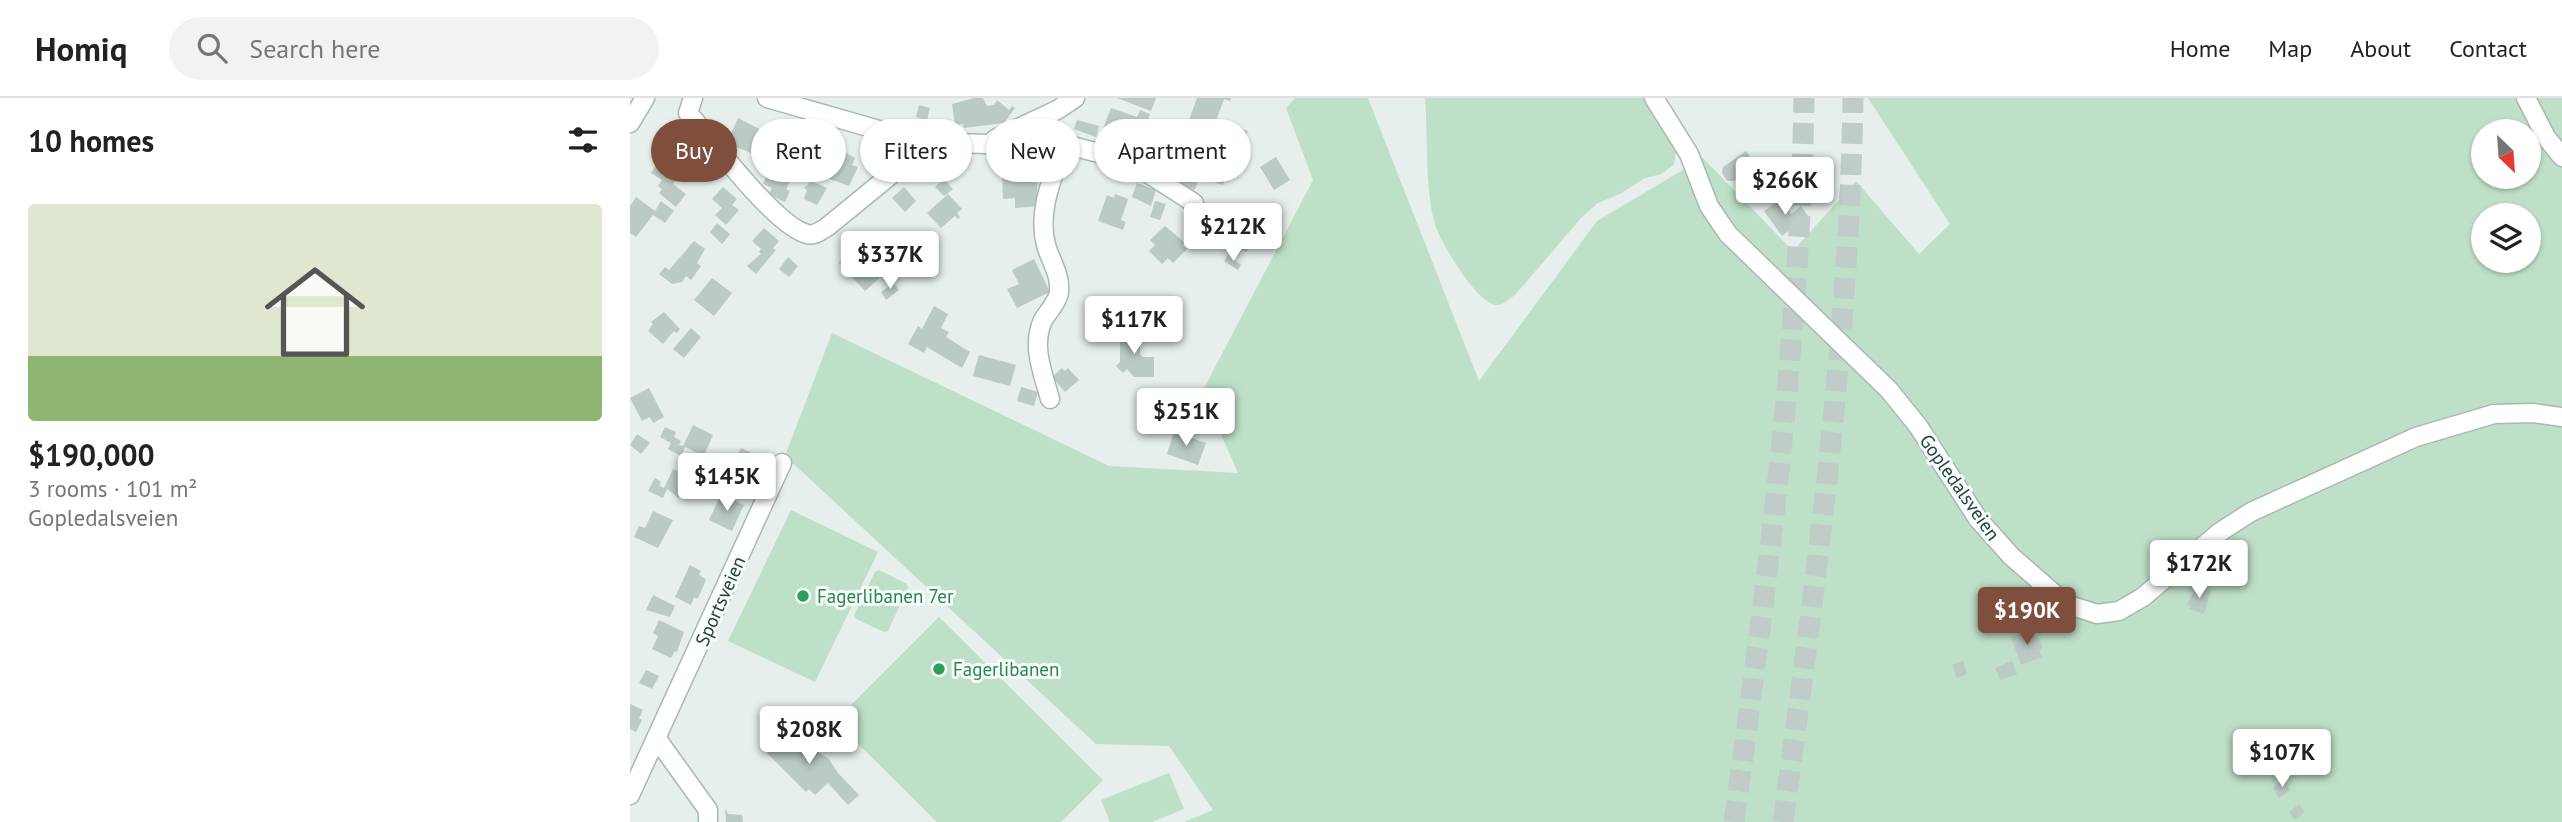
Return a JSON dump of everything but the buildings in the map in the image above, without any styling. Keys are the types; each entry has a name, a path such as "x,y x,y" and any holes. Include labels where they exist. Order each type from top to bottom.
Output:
{"street":[{"path":"630,123 645,98"},
{"path":"693,98 688,113 776,215 807,234 817,234 881,182"},
{"path":"767,98 820,105 860,120"},
{"path":"1038,119 1075,98"},
{"name":"Gopledalsveien","path":"1654,98 1689,154 1709,206 1728,234 1889,390 1918,426 1978,519 2011,556 2066,604 2076,609 2096,614 2119,611 2160,584 2220,532 2251,512 2416,437 2494,414 2533,413 2562,417"},
{"path":"2526,98 2546,137 2562,157"},
{"path":"972,144 986,144"},
{"path":"1080,148 1118,158 1138,167 1194,204"},
{"path":"1050,399 1039,357 1037,336 1059,293 1056,270 1046,246 1042,221 1053,182"},
{"name":"Sportsveien","path":"630,795 782,464"},
{"path":"657,739 708,810 708,822"}],"green space":[{"path":"1295,98 1368,98 1479,381 1597,221 1703,158 1793,251 1856,181 1919,254 1950,224 1868,98 2562,98 2562,822 1184,822 1213,810 1169,746 1096,744 785,456 832,333 1109,466 1238,473 1202,392 1313,180 1286,108"},
{"path":"1425,98 1645,98 1673,142 1676,151 1674,164 1662,174 1645,178 1620,194 1598,203 1582,217 1515,295 1496,305 1488,302 1469,283 1437,230 1431,207 1428,176"},
{"name":"Fagerlibanen 7er","path":"791,510 878,552 815,682 728,641"},
{"path":"879,570 907,584 908,588 888,631 884,632 856,619 854,615 875,572"},
{"name":"Fagerlibanen","path":"939,617 1103,780 1061,822 937,822 835,721"},
{"path":"1169,773 1184,809 1152,822 1110,822 1101,800"}],"tunnel":[{"path":"1734,822 1770,552 1789,371 1804,98"},
{"path":"1783,822 1819,551 1838,370 1853,98"}],"place":[{"name":"Fagerlibanen 7er","path":"803,596"},
{"name":"Fagerlibanen","path":"939,669"}]}
